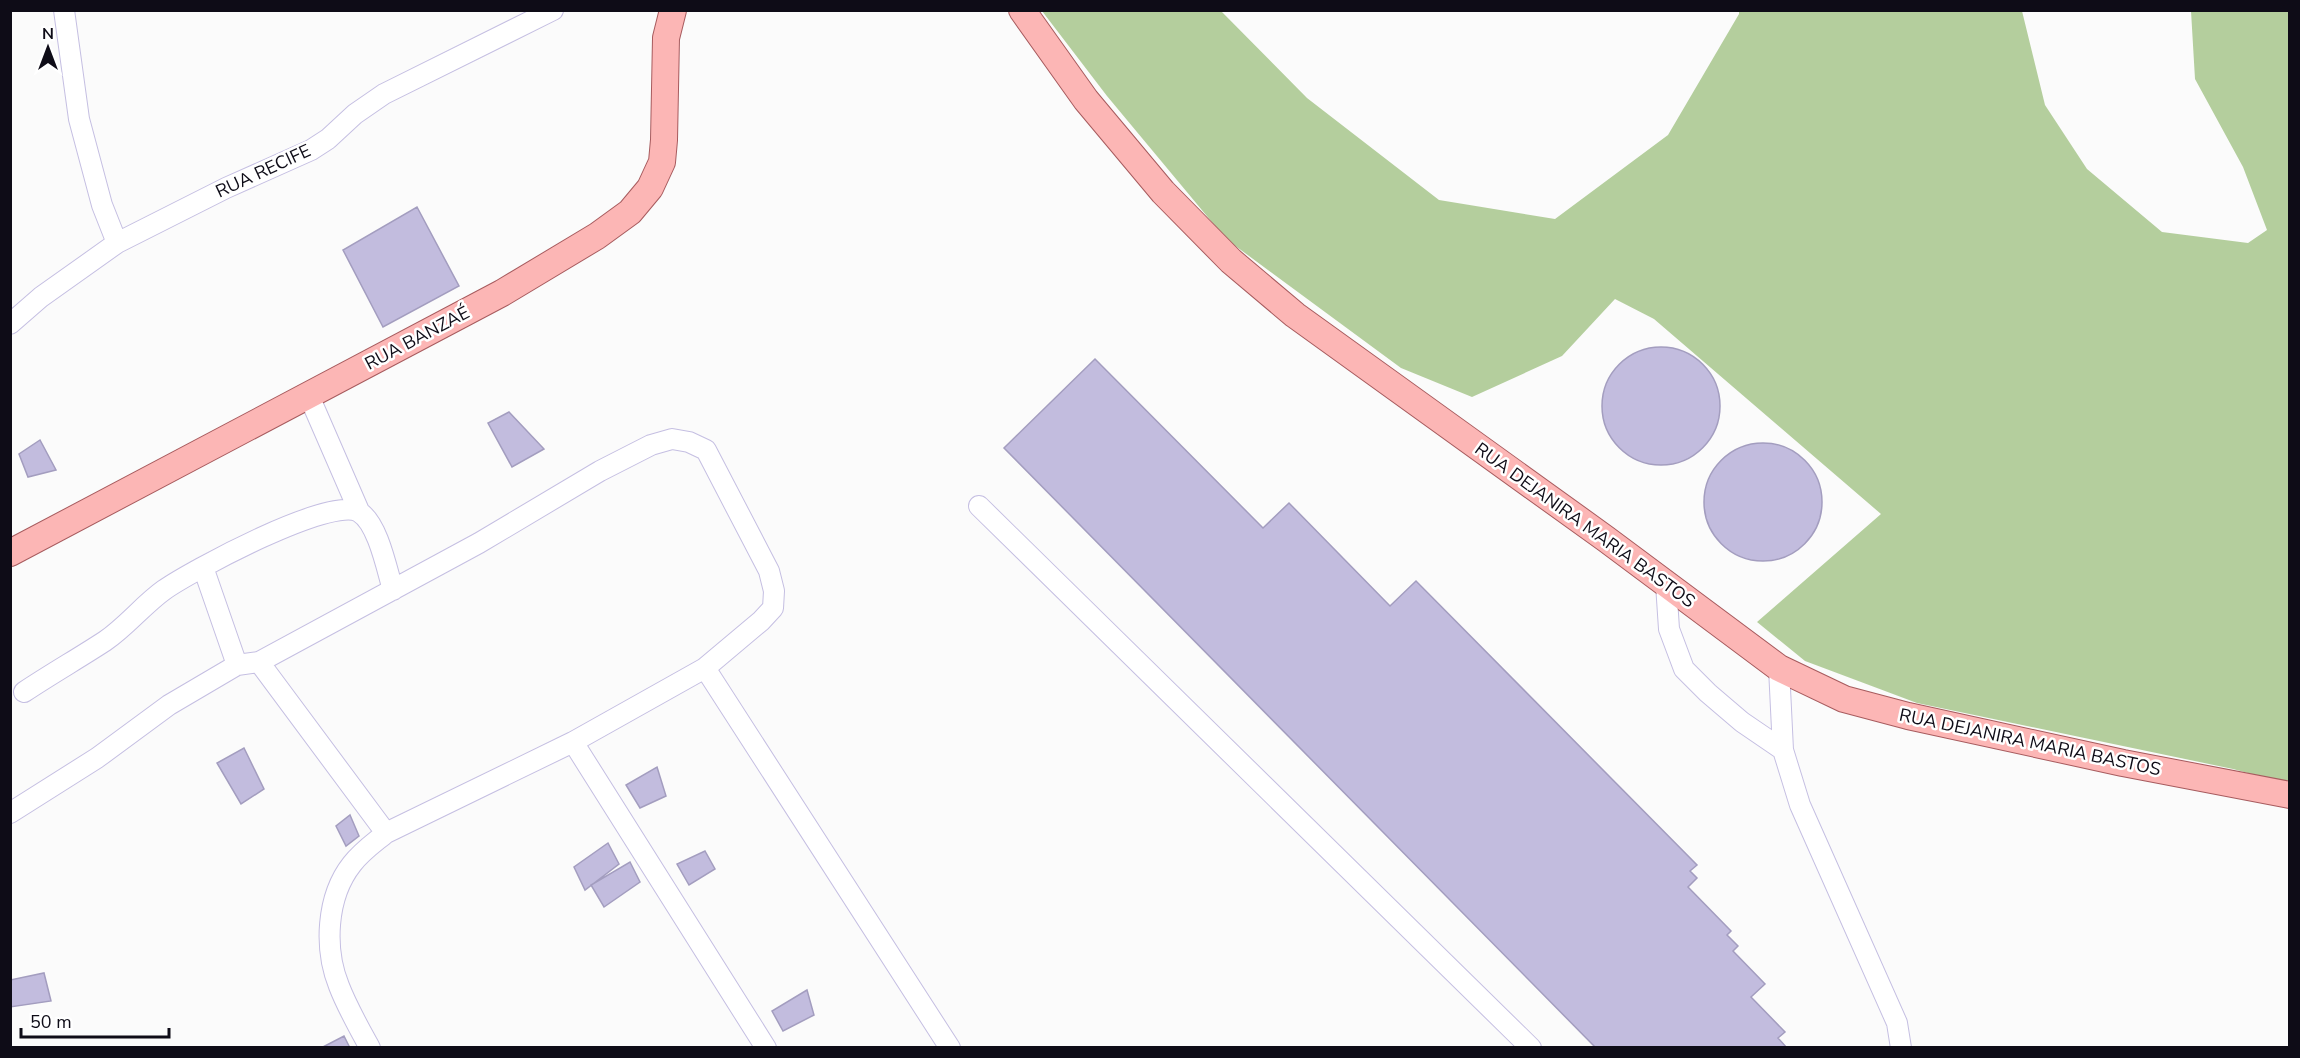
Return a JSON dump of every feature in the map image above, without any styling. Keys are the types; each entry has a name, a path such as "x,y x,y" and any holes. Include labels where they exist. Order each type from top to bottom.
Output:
{"main road":[{"name":"RUA BANZAÉ","path":"10,554 502,293 597,236 630,212 650,188 662,162 666,38 673,10"},
{"name":"RUA DEJANIRA MARIA BASTOS","path":"1022,10 1086,100 1163,192 1231,261 1304,322 1779,668 1844,699 1908,716 2123,763 2289,795"}],"street":[{"path":"64,10 79,119 102,205 117,243"},
{"name":"RUA RECIFE","path":"10,324 41,297 117,243 226,188 311,150 384,94 553,10"},
{"path":"309,396 359,511 368,521 377,539 393,590"},
{"path":"10,813 129,735 169,705 237,665 259,662 479,543 600,471 641,450 672,439 689,442 706,450 769,571 774,591 773,608 761,621 705,668 573,742 386,833 351,865 338,892 329,926 330,958 339,986 370,1047"},
{"path":"979,506 1520,1044"},
{"path":"24,692 107,640 139,615 162,592 243,545 284,528 348,508 359,511"},
{"path":"203,567 237,665"},
{"path":"1666,584 1668,629 1684,669 1742,723 1783,750"},
{"path":"259,662 386,833"},
{"path":"705,668 950,1047"},
{"path":"1779,668 1783,750 1800,805 1897,1023 1901,1047"},
{"path":"573,742 766,1047"}],"green space":[{"path":"1042,11 1221,11 1307,98 1439,200 1555,219 1668,135 1739,11 2022,11 2045,105 2087,169 2162,232 2248,243 2267,230 2243,167 2195,79 2191,11 2289,11 2289,784 2233,769 1917,703 1805,661 1757,622 1881,514 1654,319 1615,299 1562,356 1472,397 1401,368 1226,239 1107,96"}],"building":[{"path":"417,207 459,286 383,327 343,250"},
{"path":"1661,347 1684,351 1703,364 1716,383 1720,406 1716,429 1703,448 1684,461 1661,465 1638,461 1619,448 1606,429 1602,406 1606,383 1619,364 1638,351"},
{"path":"1095,359 1263,528 1289,503 1390,606 1416,581 1697,865 1690,871 1697,878 1688,887 1731,931 1727,935 1738,946 1733,951 1765,984 1751,997 1785,1032 1778,1038 1787,1048 1596,1048 1004,448"},
{"path":"509,412 544,449 512,467 488,423"},
{"path":"40,440 56,470 28,477 19,454"},
{"path":"1763,443 1786,447 1805,460 1818,479 1822,502 1818,525 1805,544 1786,557 1763,561 1740,557 1721,544 1708,525 1704,502 1708,479 1721,460 1740,447"},
{"path":"244,748 264,789 241,804 217,763"},
{"path":"657,767 666,796 640,808 626,785"},
{"path":"350,815 359,836 346,846 336,826"},
{"path":"608,843 619,864 585,890 574,867"},
{"path":"705,851 715,869 689,885 677,864"},
{"path":"630,862 640,882 604,907 591,885"},
{"path":"44,973 51,1001 10,1007 10,980"},
{"path":"807,990 814,1015 783,1031 772,1011"},
{"path":"344,1036 350,1048 321,1048"}]}
